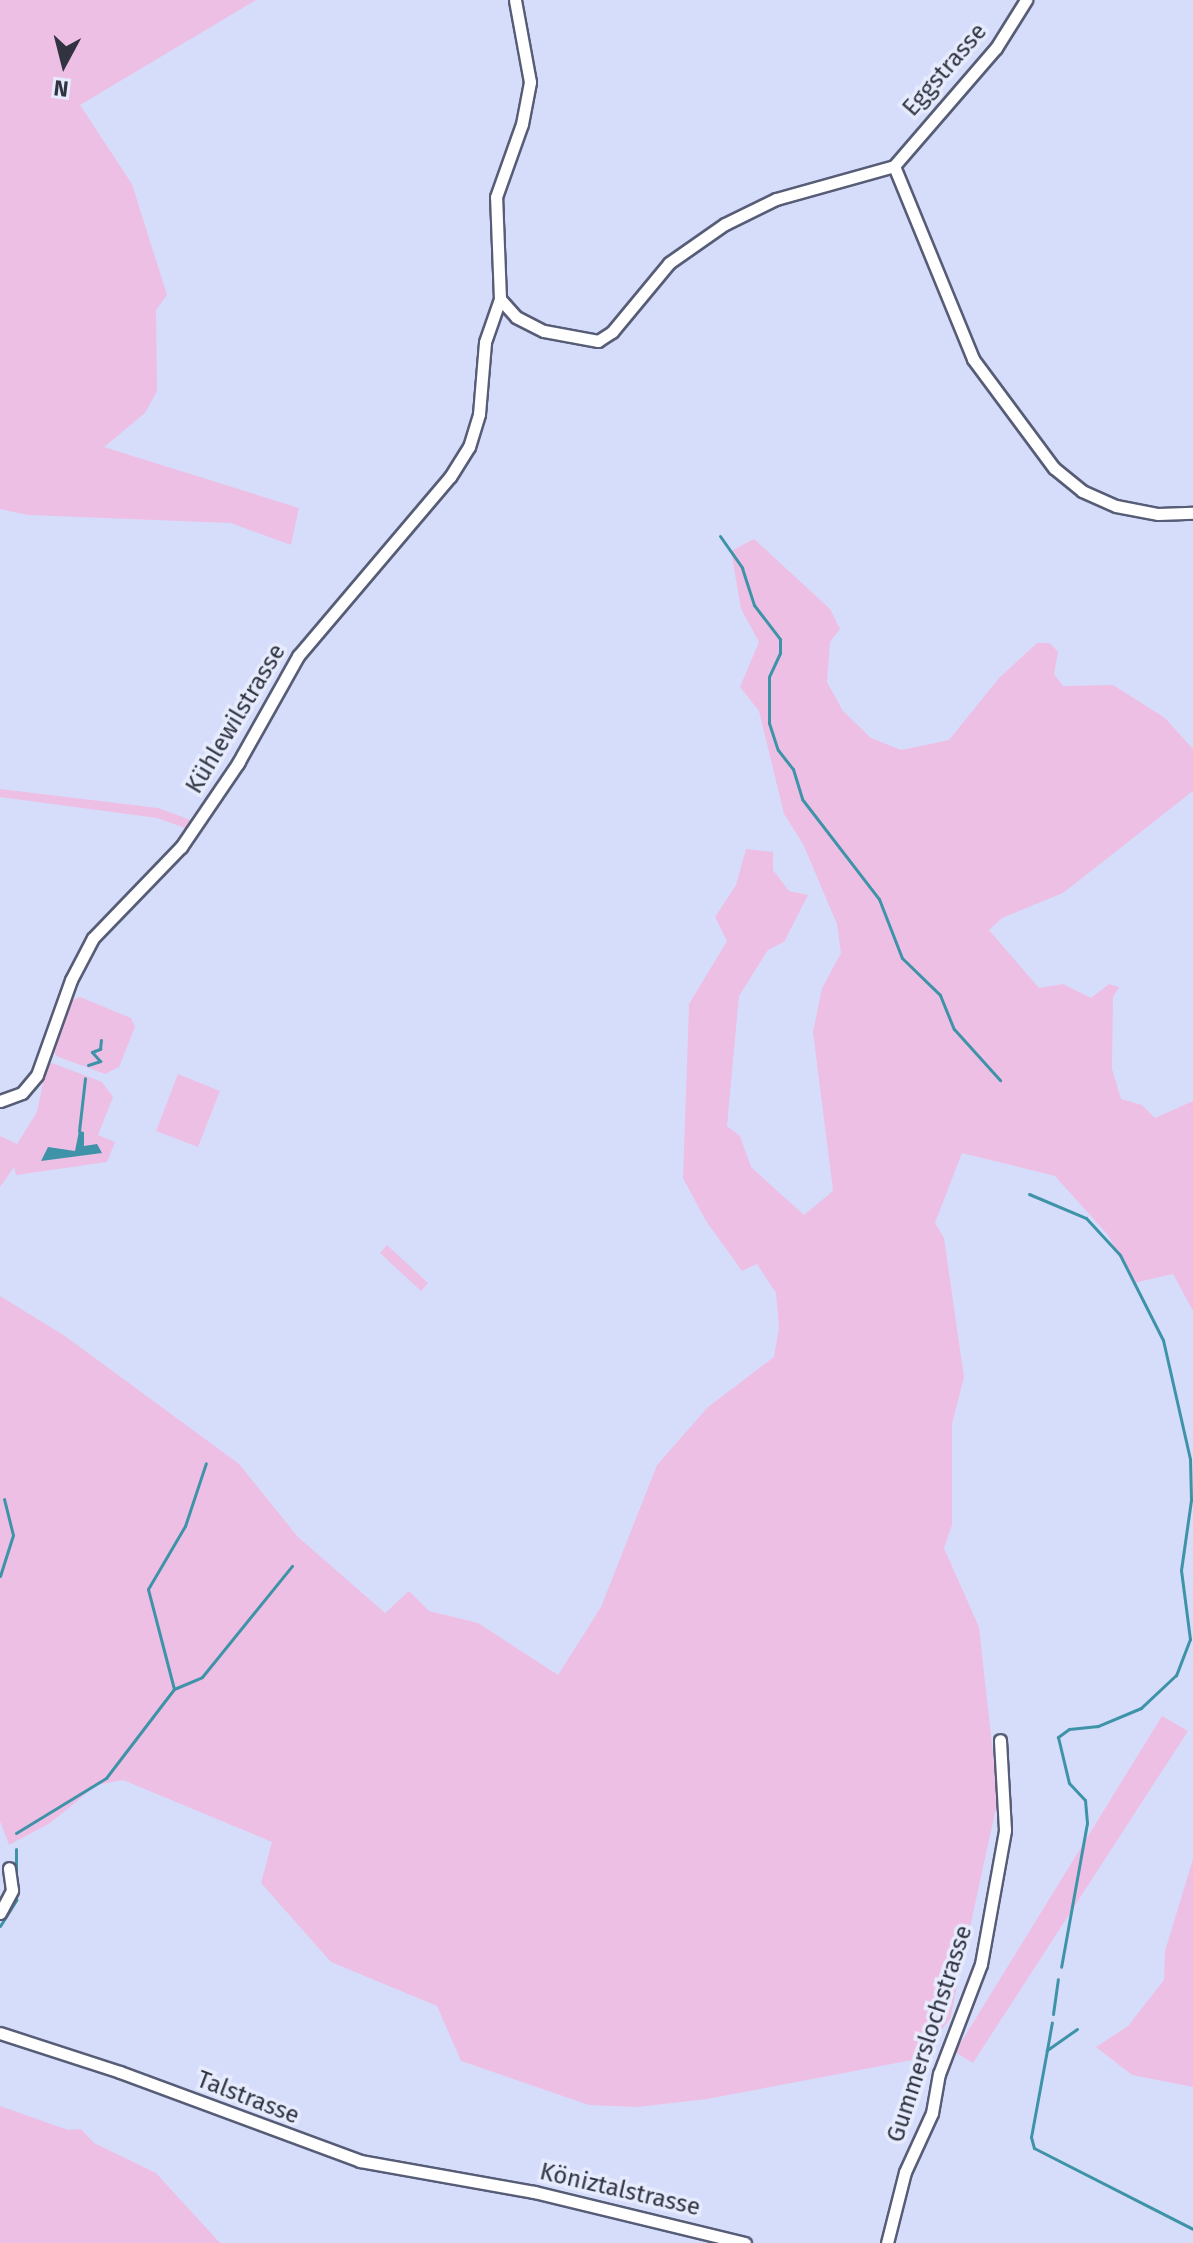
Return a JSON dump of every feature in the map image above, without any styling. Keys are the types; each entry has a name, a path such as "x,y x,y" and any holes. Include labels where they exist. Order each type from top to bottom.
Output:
{"street":[{"name":"Kühlewilstrasse","path":"0,1101 22,1093 37,1075 71,980 93,938 181,847 238,763 291,665 461,462 478,421 483,353 500,299 496,197 522,124 530,82 515,0"},
{"name":"Eggstrasse","path":"894,166 996,48 1026,0"},
{"path":"500,299 516,317 564,337 603,339 669,263 725,224 776,199 894,166 973,359 1054,468 1099,500 1143,513 1193,513"},
{"path":"493,323 516,317"},
{"name":"Gummerslochstrasse","path":"887,2243 905,2172 932,2113 939,2074 981,1964 1005,1830 1000,1740"},
{"path":"0,1913 12,1890 9,1868"},
{"name":"Talstrasse","path":"0,2033 120,2072 328,2152 389,2168 485,2183"},
{"name":"Köniztalstrasse","path":"485,2183 745,2243"}],"shaded area":[{"path":"0,0 256,0 80,105 132,184 167,295 156,310 157,391 145,413 104,447 299,508 291,545 231,523 28,515 0,509"},
{"path":"754,539 830,609 840,629 830,642 827,682 843,711 871,738 901,750 949,740 999,678 1037,643 1050,643 1058,652 1054,674 1063,686 1113,685 1165,718 1193,749 1193,791 1063,893 1002,918 989,930 1039,988 1063,984 1091,998 1109,984 1119,987 1113,997 1112,1069 1121,1099 1142,1105 1155,1118 1193,1101 1193,1311 1173,1274 1134,1283 1108,1235 1055,1176 962,1153 935,1223 944,1238 964,1377 952,1424 952,1525 944,1548 979,1627 998,1799 950,2019 918,2059 707,2099 637,2107 589,2105 461,2061 437,2006 331,1962 261,1883 272,1842 123,1780 97,1785 50,1823 9,1845 0,1821 0,1296 65,1336 239,1464 298,1537 385,1613 409,1591 429,1611 478,1623 558,1675 601,1607 657,1465 708,1407 774,1357 779,1327 776,1293 757,1264 742,1271 706,1221 683,1178 689,1004 727,941 715,917 736,885 746,849 773,852 773,870 789,891 808,895 784,942 768,950 739,996 727,1126 740,1136 751,1167 804,1215 833,1191 813,1032 822,988 841,953 837,924 803,844 784,814 759,711 740,687 759,642 741,609 731,551"},
{"path":"0,789 158,808 196,822 191,830 157,818 0,797"},
{"path":"80,997 131,1018 135,1027 119,1067 105,1074 56,1056 52,1047 67,1002"},
{"path":"52,1063 102,1082 113,1097 98,1135 115,1142 107,1162 16,1175 14,1167 0,1187 0,1136 17,1144 37,1112 46,1068"},
{"path":"178,1074 220,1091 198,1147 156,1131"},
{"path":"387,1245 428,1283 421,1291 380,1253"},
{"path":"1162,1716 1188,1731 973,2063 955,2052"},
{"path":"1193,1859 1193,2087 1132,2075 1096,2047 1128,2026 1164,1980 1165,1951"},
{"path":"0,2106 68,2130 81,2129 94,2143 156,2173 220,2243 0,2243"}],"water":[{"path":"79,1131 84,1132 84,1146 97,1144 102,1153 41,1161 48,1147 75,1151"}],"waterway":[{"path":"720,536 742,568 754,605 780,639 780,653 769,677 769,723 778,750 793,769 802,799 879,899 902,958 940,995 954,1029 1000,1080"},
{"path":"88,1065 100,1061 92,1052 100,1049 101,1040"},
{"path":"79,1131 85,1078"},
{"path":"1029,1194 1086,1218 1120,1255 1163,1340 1190,1459 1191,1500 1181,1570 1190,1639 1176,1675 1141,1708 1098,1726 1069,1729 1058,1737 1069,1783 1085,1800 1087,1823 1061,1967"},
{"path":"174,1689 148,1589 185,1526 206,1463"},
{"path":"0,1576 13,1535 4,1499"},
{"path":"16,1833 106,1778 174,1689 202,1677 292,1566"},
{"path":"0,1926 16,1900 16,1849"},
{"path":"1053,2014 1058,1979"},
{"path":"1047,2050 1052,2022"},
{"path":"1077,2029 1047,2050 1031,2137 1034,2148 1193,2229"}]}
